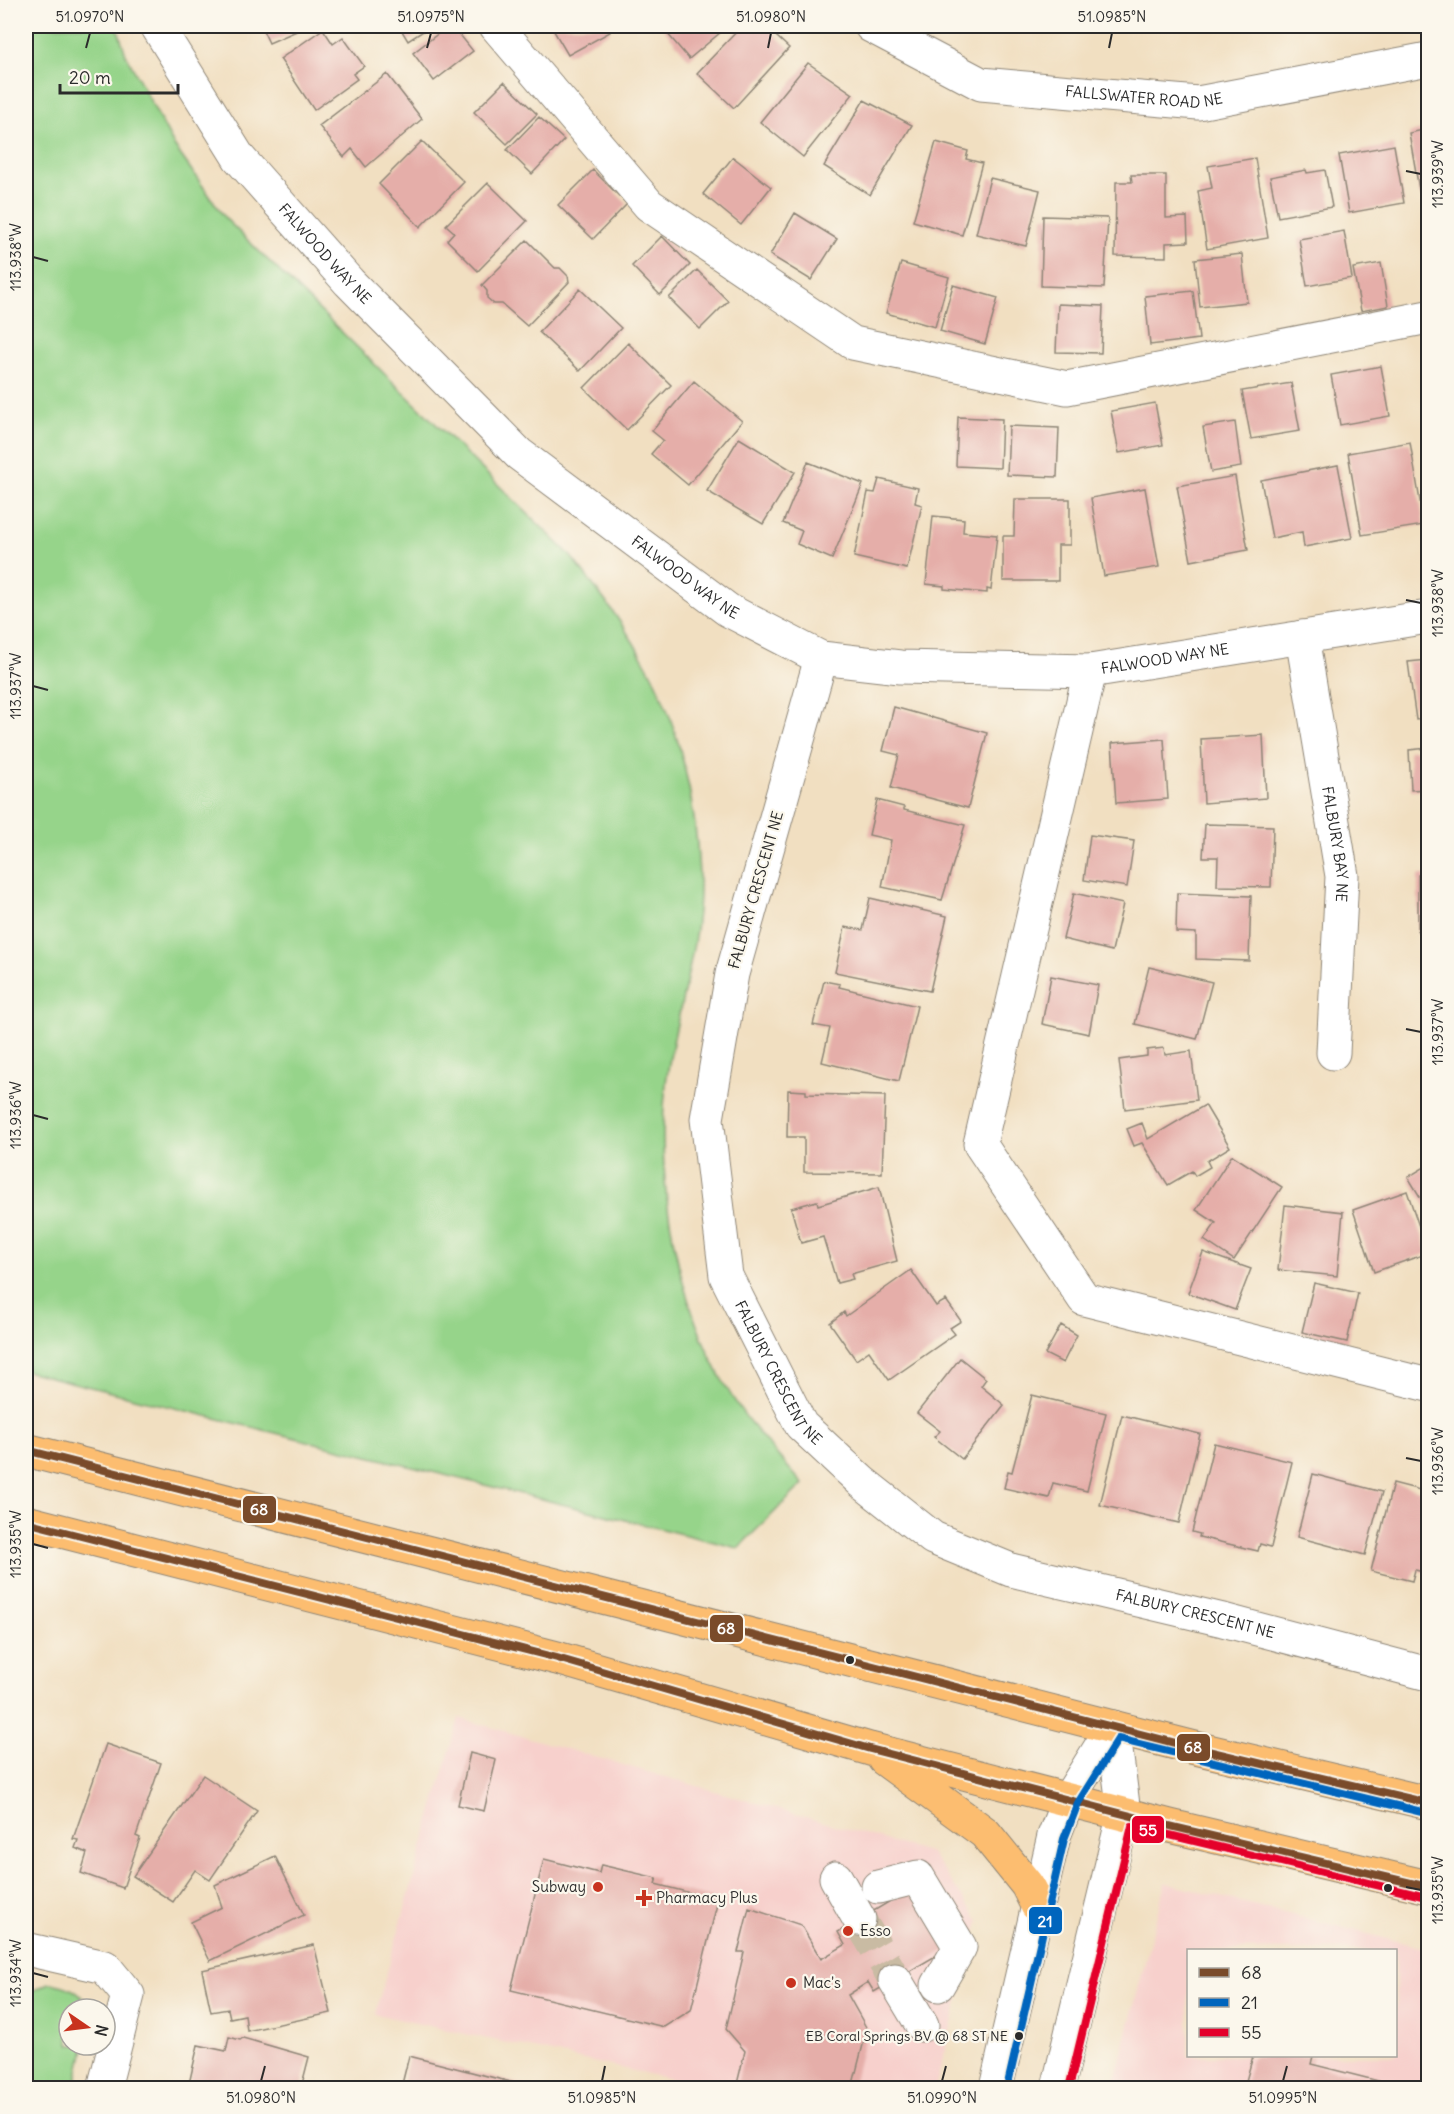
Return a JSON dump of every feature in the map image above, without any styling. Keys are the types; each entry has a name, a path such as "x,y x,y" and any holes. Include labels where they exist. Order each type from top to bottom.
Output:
{"main road":[{"path":"26,1450 1113,1727 1428,1803"},
{"path":"26,1522 557,1658 870,1749 1428,1887"},
{"path":"870,1749 985,1833 1027,1885 1037,1905"}],"street":[{"name":"FALWOOD WAY NE","path":"157,26 239,159 349,282 519,454 729,610 821,658 900,667 1090,671 1428,617"},
{"path":"496,26 649,205 853,343 1067,388 1428,317"},
{"name":"FALLSWATER ROAD NE","path":"871,26 981,84 1198,103 1428,59"},
{"name":"FALBURY BAY NE","path":"1302,637 1342,876 1333,1053"},
{"name":"FALBURY CRESCENT NE","path":"821,658 732,974 706,1119 726,1276 801,1425 862,1482 933,1538 1011,1570 1223,1620 1428,1674"},
{"path":"1090,671 980,1144 1083,1299 1428,1385"},
{"path":"996,2088 1054,1836 1069,1798 1113,1727"},
{"path":"1058,2088 1124,1813 1113,1727"},
{"path":"878,1887 918,1877 960,1947 938,1985"},
{"path":"836,1878 860,1919"},
{"path":"26,1948 105,1967 128,1995 104,2088"},
{"path":"895,1980 922,2025"}],"shaded area":[{"path":"459,1718 931,1853 979,1921 935,2088 711,2088 375,2014"},
{"path":"1165,1883 1428,1949 1428,2088 1113,2088"}],"green space":[{"path":"26,26 117,26 126,55 175,147 226,219 569,554 625,630 655,681 676,734 683,762 694,818 699,874 696,927 670,1057 663,1120 667,1199 673,1238 694,1316 708,1352 725,1385 752,1424 803,1484 738,1548 26,1371"},
{"path":"48,1983 61,1985 82,1997 57,1997 57,2057 82,2057 75,2088 26,2088 26,1995"}],"building":[{"path":"261,26 308,26 269,43"},
{"path":"399,26 431,26 408,41"},
{"path":"448,26 453,26 473,51 434,81 413,53"},
{"path":"551,26 606,26 610,32 568,55"},
{"path":"661,26 728,26 689,59"},
{"path":"742,26 755,26 760,30 765,26 789,48 734,108 697,73"},
{"path":"323,29 333,44 343,37 364,66 353,74 357,79 314,110 280,59"},
{"path":"808,63 853,94 803,157 760,122"},
{"path":"387,74 422,119 366,167 352,149 344,157 319,126"},
{"path":"504,82 537,114 507,144 474,112"},
{"path":"864,100 912,125 870,195 824,166"},
{"path":"539,117 564,140 532,174 507,150"},
{"path":"1428,129 1428,194 1420,195 1409,133"},
{"path":"422,141 464,182 420,227 379,184"},
{"path":"936,142 968,151 966,159 982,163 962,235 913,221"},
{"path":"1394,145 1404,203 1349,213 1339,155"},
{"path":"733,157 771,187 741,225 703,194"},
{"path":"1255,158 1268,238 1207,249 1198,191 1212,188 1208,166"},
{"path":"593,170 627,204 593,239 558,205"},
{"path":"1306,170 1307,173 1325,170 1332,207 1278,217 1270,177"},
{"path":"1131,175 1166,175 1166,218 1187,217 1188,242 1166,243 1166,257 1115,256 1116,182 1132,182"},
{"path":"990,178 1040,190 1026,246 976,234"},
{"path":"488,183 527,221 478,271 447,240 454,232 446,225"},
{"path":"795,213 837,239 811,280 770,255"},
{"path":"1043,216 1108,218 1104,288 1041,286"},
{"path":"1344,231 1352,278 1307,286 1299,239"},
{"path":"662,236 690,265 660,295 632,266"},
{"path":"527,240 555,268 560,268 568,276 569,282 527,326 502,304 494,304 487,298 487,291 482,285"},
{"path":"1242,254 1247,302 1200,307 1195,259"},
{"path":"901,263 949,277 935,327 886,313"},
{"path":"1381,263 1388,306 1361,311 1353,268"},
{"path":"697,270 728,301 700,329 669,298"},
{"path":"953,285 998,298 985,344 940,331"},
{"path":"580,289 621,328 580,371 539,332"},
{"path":"1193,291 1199,339 1150,345 1145,296"},
{"path":"1058,304 1103,306 1101,353 1056,352"},
{"path":"628,343 671,385 627,430 584,388"},
{"path":"1381,366 1390,416 1340,425 1331,375"},
{"path":"694,381 742,421 688,485 651,454 663,440 652,431"},
{"path":"1291,383 1300,431 1251,439 1242,391"},
{"path":"1155,403 1163,445 1119,453 1111,411"},
{"path":"958,417 1002,419 1000,468 956,466"},
{"path":"1235,422 1241,467 1211,472 1203,427"},
{"path":"1009,426 1059,428 1057,477 1007,475"},
{"path":"739,438 795,472 763,524 707,491"},
{"path":"1410,442 1424,525 1362,535 1348,453"},
{"path":"808,462 863,484 832,559 797,544 802,531 783,523"},
{"path":"1338,465 1352,538 1304,547 1302,532 1272,538 1261,480"},
{"path":"1235,476 1248,550 1191,561 1177,486"},
{"path":"879,479 918,488 915,503 922,505 907,569 854,557 868,492 875,493"},
{"path":"1145,488 1159,567 1104,576 1091,498"},
{"path":"1015,499 1070,499 1070,545 1058,545 1058,581 1003,581 1003,536 1014,536"},
{"path":"933,516 964,519 963,532 997,535 991,590 987,589 987,593 944,589 944,586 926,584"},
{"path":"1428,660 1428,718 1416,720 1408,662"},
{"path":"894,707 987,733 968,808 891,788 899,755 883,751"},
{"path":"1263,735 1266,798 1204,803 1201,739"},
{"path":"1164,739 1168,799 1116,803 1112,743"},
{"path":"1428,748 1428,789 1411,790 1409,750"},
{"path":"877,800 904,807 904,810 965,825 942,900 882,887 891,840 869,835"},
{"path":"1205,824 1273,826 1271,887 1217,886 1218,857 1203,857"},
{"path":"1090,835 1134,841 1127,887 1084,880"},
{"path":"1418,875 1428,875 1428,933 1418,932"},
{"path":"1074,893 1123,904 1112,951 1063,939"},
{"path":"1177,893 1251,896 1249,961 1196,959 1196,933 1176,932"},
{"path":"870,898 947,916 930,991 835,972 845,927 863,930"},
{"path":"1149,967 1212,982 1197,1039 1135,1024"},
{"path":"1051,976 1098,985 1089,1034 1042,1024"},
{"path":"824,981 840,984 839,987 917,1006 899,1081 822,1062 830,1028 813,1025"},
{"path":"1164,1048 1165,1055 1191,1051 1197,1100 1125,1109 1119,1060 1147,1056 1147,1050"},
{"path":"788,1090 806,1091 806,1094 885,1096 882,1173 804,1172 804,1137 787,1137"},
{"path":"1205,1105 1230,1147 1207,1161 1210,1167 1195,1176 1192,1171 1168,1185 1142,1143 1134,1146 1127,1129 1142,1123 1148,1139"},
{"path":"1232,1155 1282,1187 1234,1260 1204,1240 1216,1223 1196,1210"},
{"path":"1428,1165 1428,1210 1408,1177"},
{"path":"879,1187 897,1261 851,1274 853,1279 837,1283 823,1237 801,1243 791,1208 817,1201 818,1205"},
{"path":"1407,1191 1428,1253 1374,1272 1353,1210"},
{"path":"1285,1205 1343,1212 1337,1276 1278,1270"},
{"path":"1203,1252 1251,1269 1235,1310 1188,1293"},
{"path":"911,1270 936,1306 946,1300 961,1321 950,1328 955,1334 889,1380 869,1351 856,1360 830,1323 844,1312 846,1316"},
{"path":"1314,1283 1358,1293 1347,1342 1302,1332"},
{"path":"1061,1325 1077,1335 1063,1363 1045,1354"},
{"path":"960,1358 986,1379 981,1386 1004,1405 962,1459 934,1437 940,1431 917,1413"},
{"path":"1032,1395 1106,1413 1087,1491 1053,1483 1049,1498 1004,1488 1008,1471 1012,1472"},
{"path":"1122,1415 1200,1434 1179,1523 1100,1505"},
{"path":"1214,1443 1292,1462 1271,1547 1260,1544 1258,1551 1199,1537 1200,1534 1192,1532"},
{"path":"1313,1474 1382,1492 1365,1555 1297,1537"},
{"path":"1393,1483 1428,1492 1428,1573 1415,1570 1412,1581 1371,1571"},
{"path":"106,1744 161,1763 136,1836 140,1838 123,1888 81,1873 87,1853 75,1848 78,1840 73,1839"},
{"path":"470,1753 496,1760 484,1811 458,1805"},
{"path":"203,1775 257,1811 210,1880 195,1870 173,1902 133,1876"},
{"path":"275,1856 304,1915 210,1961 191,1922 222,1907 215,1885"},
{"path":"544,1859 599,1873 601,1865 657,1878 655,1884 718,1900 691,2010 664,2027 511,1990"},
{"path":"914,1887 951,1947 874,1992 868,1982 848,1995 867,2029 852,2088 736,2088 745,2051 726,2029 744,1952 738,1952 749,1908 801,1925 821,1959 845,1945 838,1932"},
{"path":"314,1945 331,2013 247,2031 245,2015 230,2018 228,2009 211,2012 202,1970"},
{"path":"229,2037 240,2040 243,2038 309,2057 301,2088 188,2088 198,2045 226,2051"},
{"path":"409,2056 534,2088 401,2088"},
{"path":"1253,2057 1313,2057 1311,2064 1406,2088 1244,2088"}],"tunnel":[{"path":"859,1919 895,1980"}],"transit line":[{"name":"68","path":"26,1450 1191,1747 1428,1803"},
{"name":"68","path":"26,1522 557,1658 870,1749 1170,1826 1428,1887"},
{"name":"21","path":"1007,2088 1064,1839 1078,1803 1118,1739 1426,1813"},
{"name":"55","path":"1069,2088 1132,1826 1426,1897"}],"place":[{"name":"Subway","path":"598,1887"},
{"name":"Pharmacy Plus","path":"644,1898"},
{"name":"Esso","path":"848,1931"},
{"name":"Mac's","path":"791,1983"},
{"name":"EB Coral Springs BV @ 68 ST NE","path":"1019,2036"}]}
